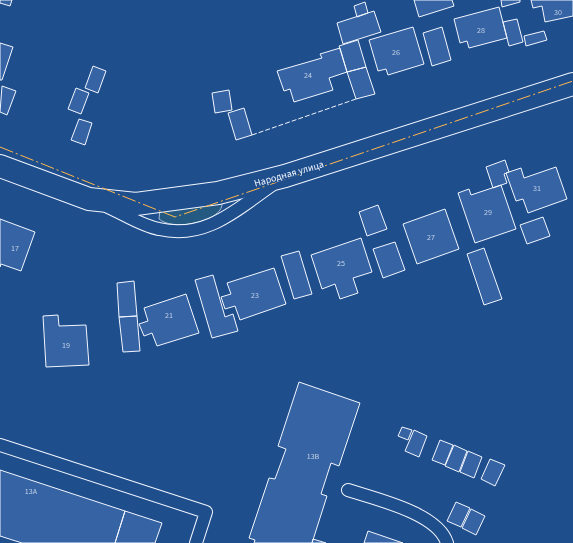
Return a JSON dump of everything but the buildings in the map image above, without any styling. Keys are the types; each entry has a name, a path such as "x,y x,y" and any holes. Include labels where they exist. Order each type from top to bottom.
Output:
{"street":[{"name":"Народная улица","path":"0,166 89,199 136,204 218,193 285,176 573,84"}],"lane":[{"path":"89,199 158,229 188,232 216,224 285,176"},
{"path":"0,445 206,512 196,543"},
{"path":"348,490 417,514 434,524 445,537 447,543"}],"shaded area":[{"path":"221,200 222,207 217,213 210,218 199,222 177,225 167,223 159,219 160,209"}],"fence":[{"path":"252,135 356,99"}],"power":[{"path":"0,147 175,217 573,81"}]}
